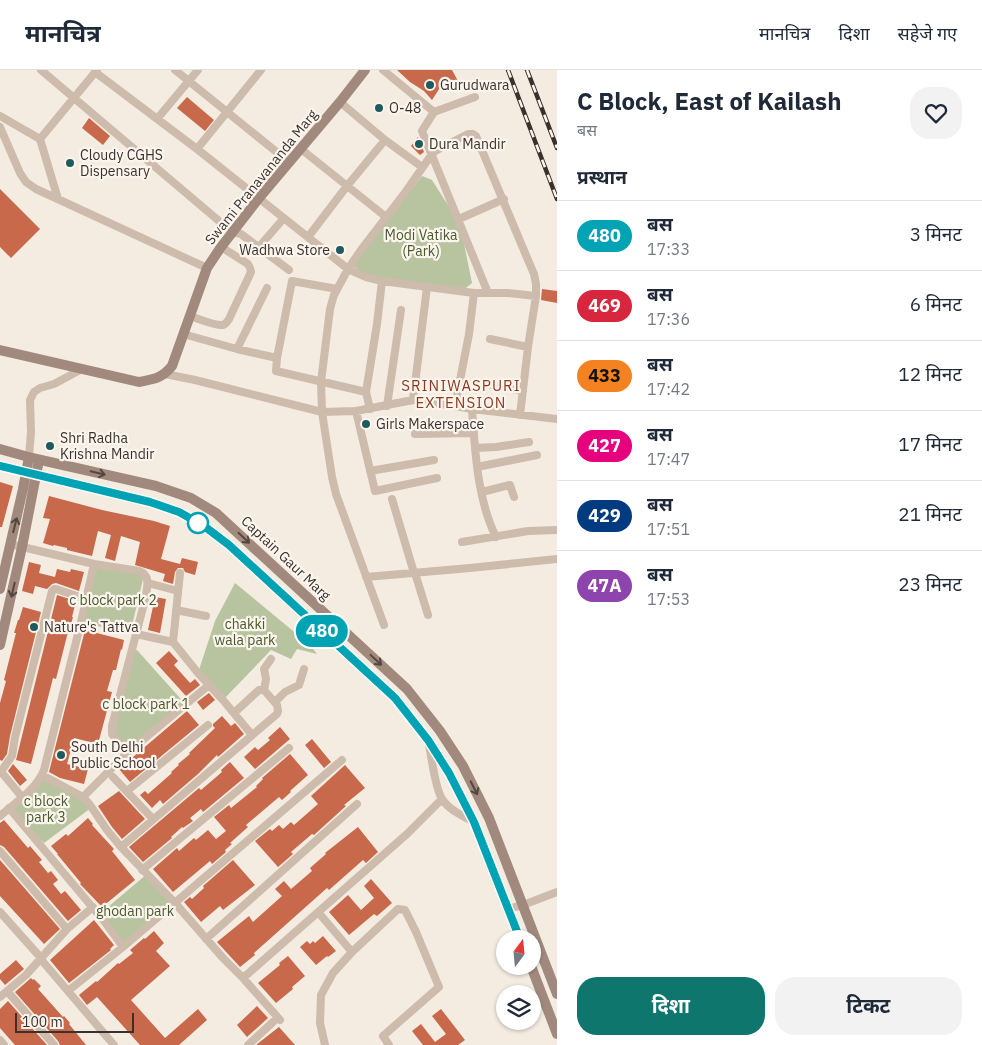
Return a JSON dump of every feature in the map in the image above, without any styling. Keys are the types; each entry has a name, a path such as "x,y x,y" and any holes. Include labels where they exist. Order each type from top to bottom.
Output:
{"main road":[{"name":"Swami Pranavananda Marg","path":"165,374 172,366 207,268 259,198 365,70"},
{"path":"0,350 139,382 155,379 165,374"},
{"name":"Captain Gaur Marg","path":"0,449 34,459 156,486 191,498 216,512 407,689 440,731 462,766 489,818 557,994"},
{"path":"0,645 22,548 34,459"},
{"name":"Captain Gaur Marg","path":"0,466 150,502 179,512 204,526 229,545 395,698 428,740 449,773 474,822 516,930"},
{"path":"0,589 10,544 32,474"},
{"path":"534,975 557,1034"}],"street":[{"path":"41,70 232,232 241,234 289,270"},
{"path":"175,70 289,162"},
{"path":"157,120 198,70"},
{"path":"197,149 261,70"},
{"path":"383,70 434,112"},
{"path":"40,139 96,71 348,269 366,277 382,281 474,293 507,293 536,296"},
{"path":"475,97 434,112 422,131 488,293"},
{"path":"340,102 385,140 422,167"},
{"path":"0,116 40,139 58,199"},
{"path":"0,129 20,173 26,182 36,189 207,268"},
{"path":"384,625 336,494 332,476 322,412 321,382 330,309 337,289 348,269 432,154 468,134 476,136 534,274 536,284 520,415"},
{"path":"308,237 385,140"},
{"path":"301,149 386,217"},
{"path":"459,219 504,200"},
{"path":"258,248 284,218"},
{"path":"190,316 224,325 229,319 250,272 250,268 248,264 221,247"},
{"path":"337,289 292,281 276,371 366,392"},
{"path":"370,409 366,392 378,324 382,281"},
{"path":"413,400 427,286"},
{"path":"237,349 267,288"},
{"path":"455,406 469,334 474,293"},
{"path":"387,406 401,310"},
{"path":"183,334 277,358"},
{"path":"490,339 528,348"},
{"path":"34,459 30,400 34,392 82,369"},
{"path":"165,374 322,412 356,411 413,400 557,420"},
{"path":"483,383 523,391"},
{"path":"472,409 477,467 488,522 496,536"},
{"path":"356,411 375,491 436,478"},
{"path":"415,434 474,433"},
{"path":"475,448 529,442"},
{"path":"477,467 537,455"},
{"path":"370,471 434,460"},
{"path":"482,492 510,485 514,497"},
{"path":"392,499 428,615"},
{"path":"462,542 528,531 557,530"},
{"path":"10,544 94,564 144,572 147,577 148,583 111,731 127,753"},
{"path":"366,577 557,559"},
{"path":"0,816 33,788 44,770 94,564"},
{"path":"173,642 180,573"},
{"path":"148,583 178,591"},
{"path":"22,797 2,773 2,770 12,756 15,737 52,591 54,589 86,599"},
{"path":"176,610 206,616"},
{"path":"136,634 173,642 252,735"},
{"path":"264,690 266,679 264,669 271,659"},
{"path":"275,702 285,692 299,685 304,668"},
{"path":"83,798 127,753 209,684"},
{"path":"234,713 259,690 264,690"},
{"path":"121,848 276,714 278,708 275,702 264,690"},
{"path":"127,792 208,725"},
{"path":"428,740 442,799 457,813 474,822"},
{"path":"142,870 289,748"},
{"path":"68,992 123,948 342,760"},
{"path":"42,775 83,798 93,808 121,848 175,903 243,978 276,1021 248,1045"},
{"path":"113,777 153,819"},
{"path":"243,978 407,834 442,799"},
{"path":"206,939 357,804"},
{"path":"9,808 93,907 123,948"},
{"path":"0,851 67,929"},
{"path":"508,909 557,892"},
{"path":"0,997 26,975 67,929 93,907"},
{"path":"325,1045 320,1024 321,995 333,973 352,952 398,909 405,910 439,987 383,1036 390,1045"},
{"path":"0,912 42,958 44,963 114,1045"},
{"path":"318,912 352,952"},
{"path":"6,991 54,1045"},
{"path":"0,1040 4,1045"}],"green space":[{"name":"Modi Vatika (Park)","path":"422,176 432,180 453,213 462,234 472,283 462,291 369,276 351,265"},
{"name":"c block park 2","path":"97,568 144,575 130,634 81,622"},
{"name":"chakki wala park","path":"235,583 310,645 317,654 297,649 291,659 271,650 223,700 198,673 215,621"},
{"name":"c block park 1","path":"137,650 188,707 125,759 109,734 129,653"},
{"name":"c block park 3","path":"40,777 83,797 91,808 44,843 9,808"},
{"name":"ghodan park","path":"147,874 175,905 125,947 102,912"}],"building":[{"name":"Gurudwara","path":"397,70 452,70 458,81 441,86 432,100 424,91"},
{"path":"187,97 214,120 205,131 177,108"},
{"path":"89,118 110,136 103,145 82,128"},
{"name":"Dura Mandir","path":"418,137 424,152 420,155 411,146"},
{"path":"0,189 40,229 11,258 0,247"},
{"path":"542,289 557,291 557,303 541,300"},
{"path":"0,482 13,486 2,527 0,527"},
{"path":"49,496 170,526 161,559 180,564 182,558 198,562 195,575 185,572 183,568 178,568 175,572 173,584 163,581 165,574 135,565 140,542 121,536 115,561 105,558 111,535 98,531 92,556 43,543 50,519 43,518"},
{"path":"29,562 41,565 39,573 55,577 57,569 70,572 71,569 84,572 79,591 56,583 47,589 35,586 33,594 22,591"},
{"path":"57,595 76,601 56,679 53,678 31,764 16,760"},
{"path":"155,597 166,599 160,633 148,630"},
{"path":"23,607 41,612 7,754 2,761 0,760 0,703 16,633 14,633"},
{"path":"85,630 124,640 116,670 113,670 107,691 112,692 98,744 74,738 67,764 88,769 84,784 60,778 49,772"},
{"path":"169,651 178,661 174,665 190,683 195,679 200,685 186,696 156,663"},
{"path":"209,693 215,700 203,710 197,702"},
{"path":"187,711 199,725 130,782 119,769"},
{"path":"222,716 231,726 235,723 244,734 218,757 217,755 163,804 160,800 152,808 140,795 145,791 148,794 172,773 178,764 215,728 213,724"},
{"path":"280,727 290,739 255,769 244,757 255,747 258,750 270,740 268,738"},
{"path":"312,739 331,762 324,768 305,745"},
{"path":"290,754 308,775 282,800 279,797 246,825 248,827 230,843 232,844 225,850 226,852 212,864 210,861 173,892 153,869 177,848 179,851 194,838 196,840 208,830 216,839 226,831 214,817 229,805 231,808 257,787 262,778"},
{"path":"230,762 244,778 203,812 201,809 190,818 193,821 182,827 172,838 143,862 129,847 199,788 201,790 222,772 221,770"},
{"path":"13,764 27,780 20,786 8,771"},
{"path":"345,765 365,788 344,805 346,806 314,835 312,834 291,852 293,854 278,867 255,841 270,829 272,831 279,825 283,829 291,822 294,825 318,804 311,796"},
{"path":"119,791 145,819 122,839 98,806"},
{"path":"88,818 114,849 112,851 135,880 102,907 80,884 51,846 66,834 68,836"},
{"path":"4,820 28,848 30,846 42,860 39,862 48,873 51,871 58,880 53,884 61,894 65,891 81,910 68,921 4,847 0,845 0,823"},
{"path":"358,827 378,852 366,863 363,860 329,890 327,888 240,967 217,942 249,916 253,922 282,896 275,889 284,881 291,889 312,871 310,868 325,853"},
{"path":"0,860 60,929 44,944 0,896"},
{"path":"233,860 255,885 223,910 220,906 201,922 184,902 190,897 192,899 204,888 203,886"},
{"path":"371,879 392,903 377,916 374,914 349,935 329,912 348,895 361,910 374,898 364,886"},
{"path":"94,920 114,945 111,950 69,983 50,960"},
{"path":"154,931 164,943 156,951 170,966 131,1000 165,1038 198,1009 207,1020 179,1045 140,1045 97,997 87,1005 79,995 133,953 130,950"},
{"path":"323,936 336,951 316,965 300,947 307,941 310,944 313,941 315,943"},
{"path":"288,956 305,976 276,1003 258,983"},
{"path":"16,960 24,969 5,985 0,979 0,974"},
{"path":"31,978 41,986 38,989 70,1023 86,1045 60,1045 15,992"},
{"path":"8,1001 47,1045 15,1045 7,1036 0,1028 0,1009"},
{"path":"257,1006 268,1018 247,1037 237,1025"},
{"path":"441,1009 465,1040 458,1045 423,1045 412,1031 421,1024 435,1042 446,1034 432,1016"},
{"path":"279,1027 295,1045 256,1045 270,1034"}],"railway":[{"path":"508,70 557,199"},
{"path":"527,70 557,148"}],"bus line":[{"name":"480","path":"0,466 150,502 179,512 204,526 229,545 395,698 428,740 449,773 474,822 516,930"}],"place":[{"name":"Gurudwara","path":"430,85"},
{"name":"O-48","path":"379,108"},
{"name":"Dura Mandir","path":"419,144"},
{"name":"Cloudy CGHS Dispensary","path":"70,163"},
{"name":"Wadhwa Store","path":"340,250"},
{"name":"Girls Makerspace","path":"366,424"},
{"name":"Shri Radha Krishna Mandir","path":"50,446"},
{"name":"Nature's Tattva","path":"34,627"},
{"name":"South Delhi Public School","path":"61,755"}],"district":[{"name":"SRINIWASPURI EXTENSION","path":"461,394"}]}
